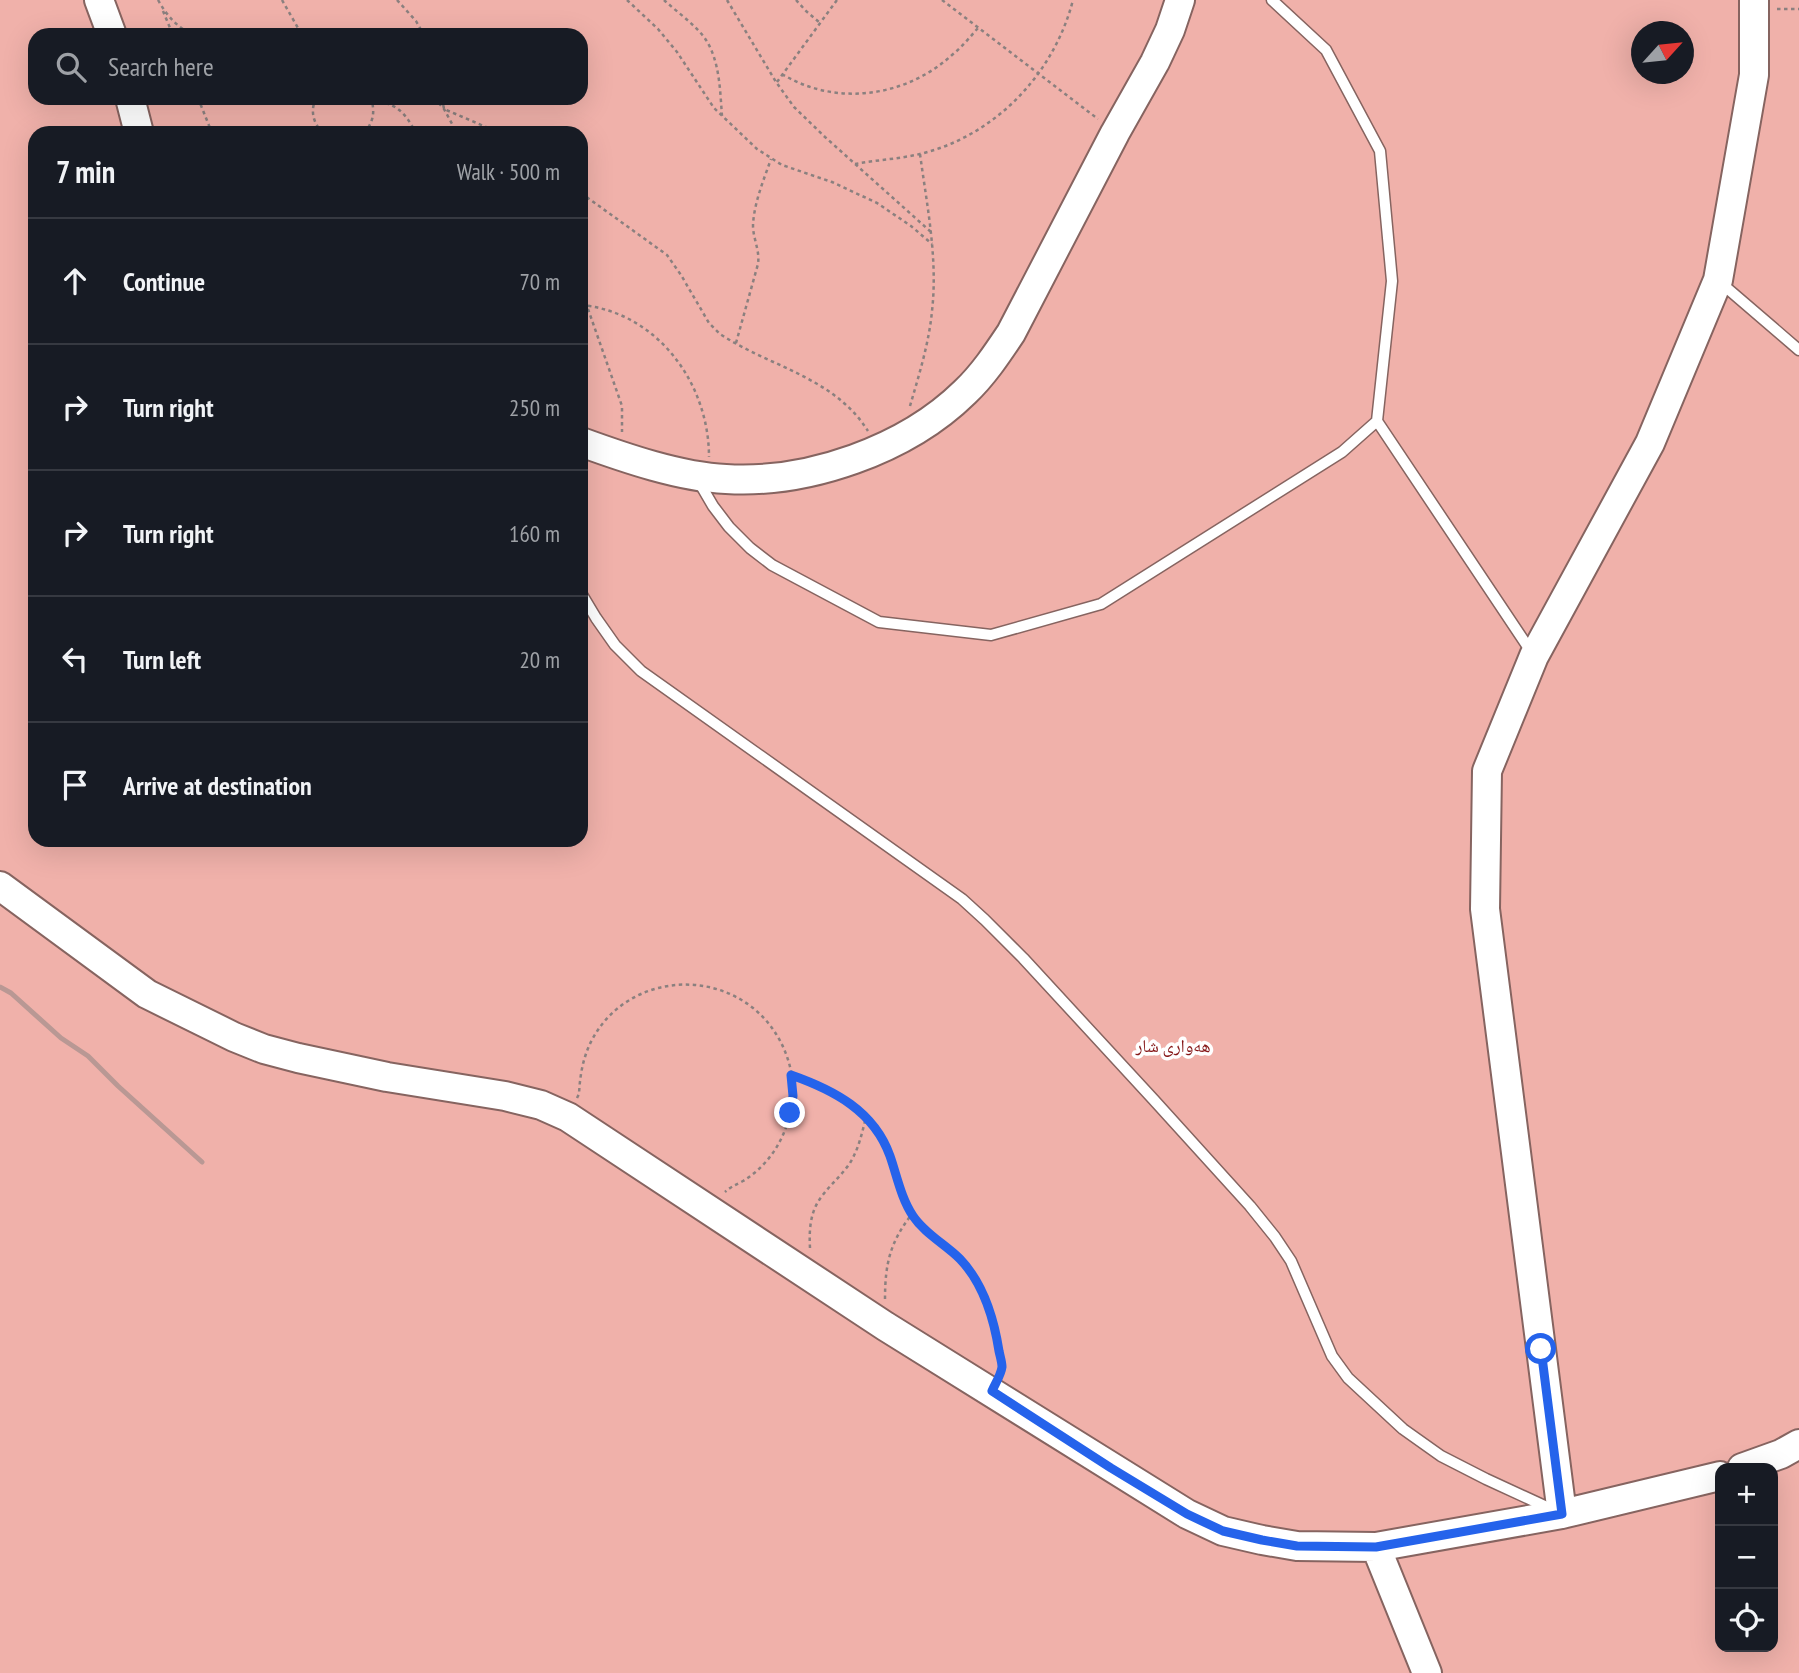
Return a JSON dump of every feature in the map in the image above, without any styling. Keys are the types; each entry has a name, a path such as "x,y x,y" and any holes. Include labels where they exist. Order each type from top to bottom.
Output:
{"street":[{"path":"99,0 109,28"},
{"path":"588,445 622,457 701,477 749,480 791,476 854,459 890,444 950,405 976,381 999,351 1020,316 1155,62 1180,0"},
{"path":"1562,1514 1485,909 1487,771 1534,656 1650,443 1718,280 1754,75 1754,0"},
{"path":"132,105 137,126"},
{"path":"0,886 147,994 234,1037 298,1058 387,1077 505,1096 541,1105 568,1116 886,1326 1176,1507 1223,1531 1297,1546 1376,1547 1562,1514 1715,1477"},
{"path":"1756,1463 1799,1444"},
{"path":"1376,1547 1427,1673"}],"lane":[{"path":"1272,0 1326,50 1380,151 1392,281 1377,421 1534,656"},
{"path":"1718,280 1799,350"},
{"path":"701,477 713,506 729,527 772,565 879,622 991,635 1101,604 1342,452 1377,421"},
{"path":"588,605 615,645 641,671 962,899 1023,958 1162,1108 1275,1237 1291,1261 1332,1356 1348,1378 1403,1429 1441,1456 1562,1514"}],"path":[{"path":"158,0 176,24 183,28"},
{"path":"282,0 298,28"},
{"path":"397,0 419,28"},
{"path":"627,0 658,29 677,52 722,116 757,149 782,165 862,195 894,214 932,244"},
{"path":"664,0 698,30 710,47 720,90 722,116"},
{"path":"727,0 794,107 931,232"},
{"path":"796,0 821,23"},
{"path":"776,82 837,0"},
{"path":"855,164 920,154 957,140 989,123 1009,107 1038,75 1063,31 1073,0"},
{"path":"944,1 1115,133"},
{"path":"161,5 170,28"},
{"path":"782,74 825,92 872,93 929,72 953,55 978,28"},
{"path":"201,105 209,126"},
{"path":"315,105 313,113 318,126"},
{"path":"369,126 373,118 373,105"},
{"path":"392,105 404,113 412,126"},
{"path":"440,105 453,126"},
{"path":"443,105 444,109"},
{"path":"444,109 484,126"},
{"path":"588,198 667,255 709,323 720,334 824,387 845,403 868,429 890,444 920,369 931,319 932,244 920,154"},
{"path":"736,344 760,255 753,225 771,159"},
{"path":"588,305 612,311 640,325 659,340 679,364 696,393 704,414 709,453 701,477"},
{"path":"588,308 622,406 622,457"},
{"path":"568,1116 579,1094 582,1065 587,1051 601,1025 622,1004 648,990 692,984 721,989 747,1003 769,1023 777,1035 789,1062 793,1096 785,1130 778,1145 756,1171 727,1189 713,1211"},
{"path":"791,1075 835,1093 866,1116 889,1153 912,1214 935,1239 959,1259 974,1278 995,1329 1002,1369 992,1391"},
{"path":"810,1276 810,1229 814,1210 855,1153 866,1116"},
{"path":"886,1326 885,1284 888,1258 912,1214"}],"green space":[{"name":"هەواری شار","path":"0,0 1799,0 1799,1673 0,1673"}],"waterway":[{"path":"0,987 11,993 61,1038 88,1056 202,1162"}],"route":[{"path":"790,1113 793,1096 791,1075 835,1093 859,1110 876,1129 889,1153 912,1214 921,1226 959,1259 981,1290 995,1329 1002,1369 992,1391 1111,1468 1187,1514 1223,1531 1297,1546 1376,1547 1562,1514 1541,1349"}]}
